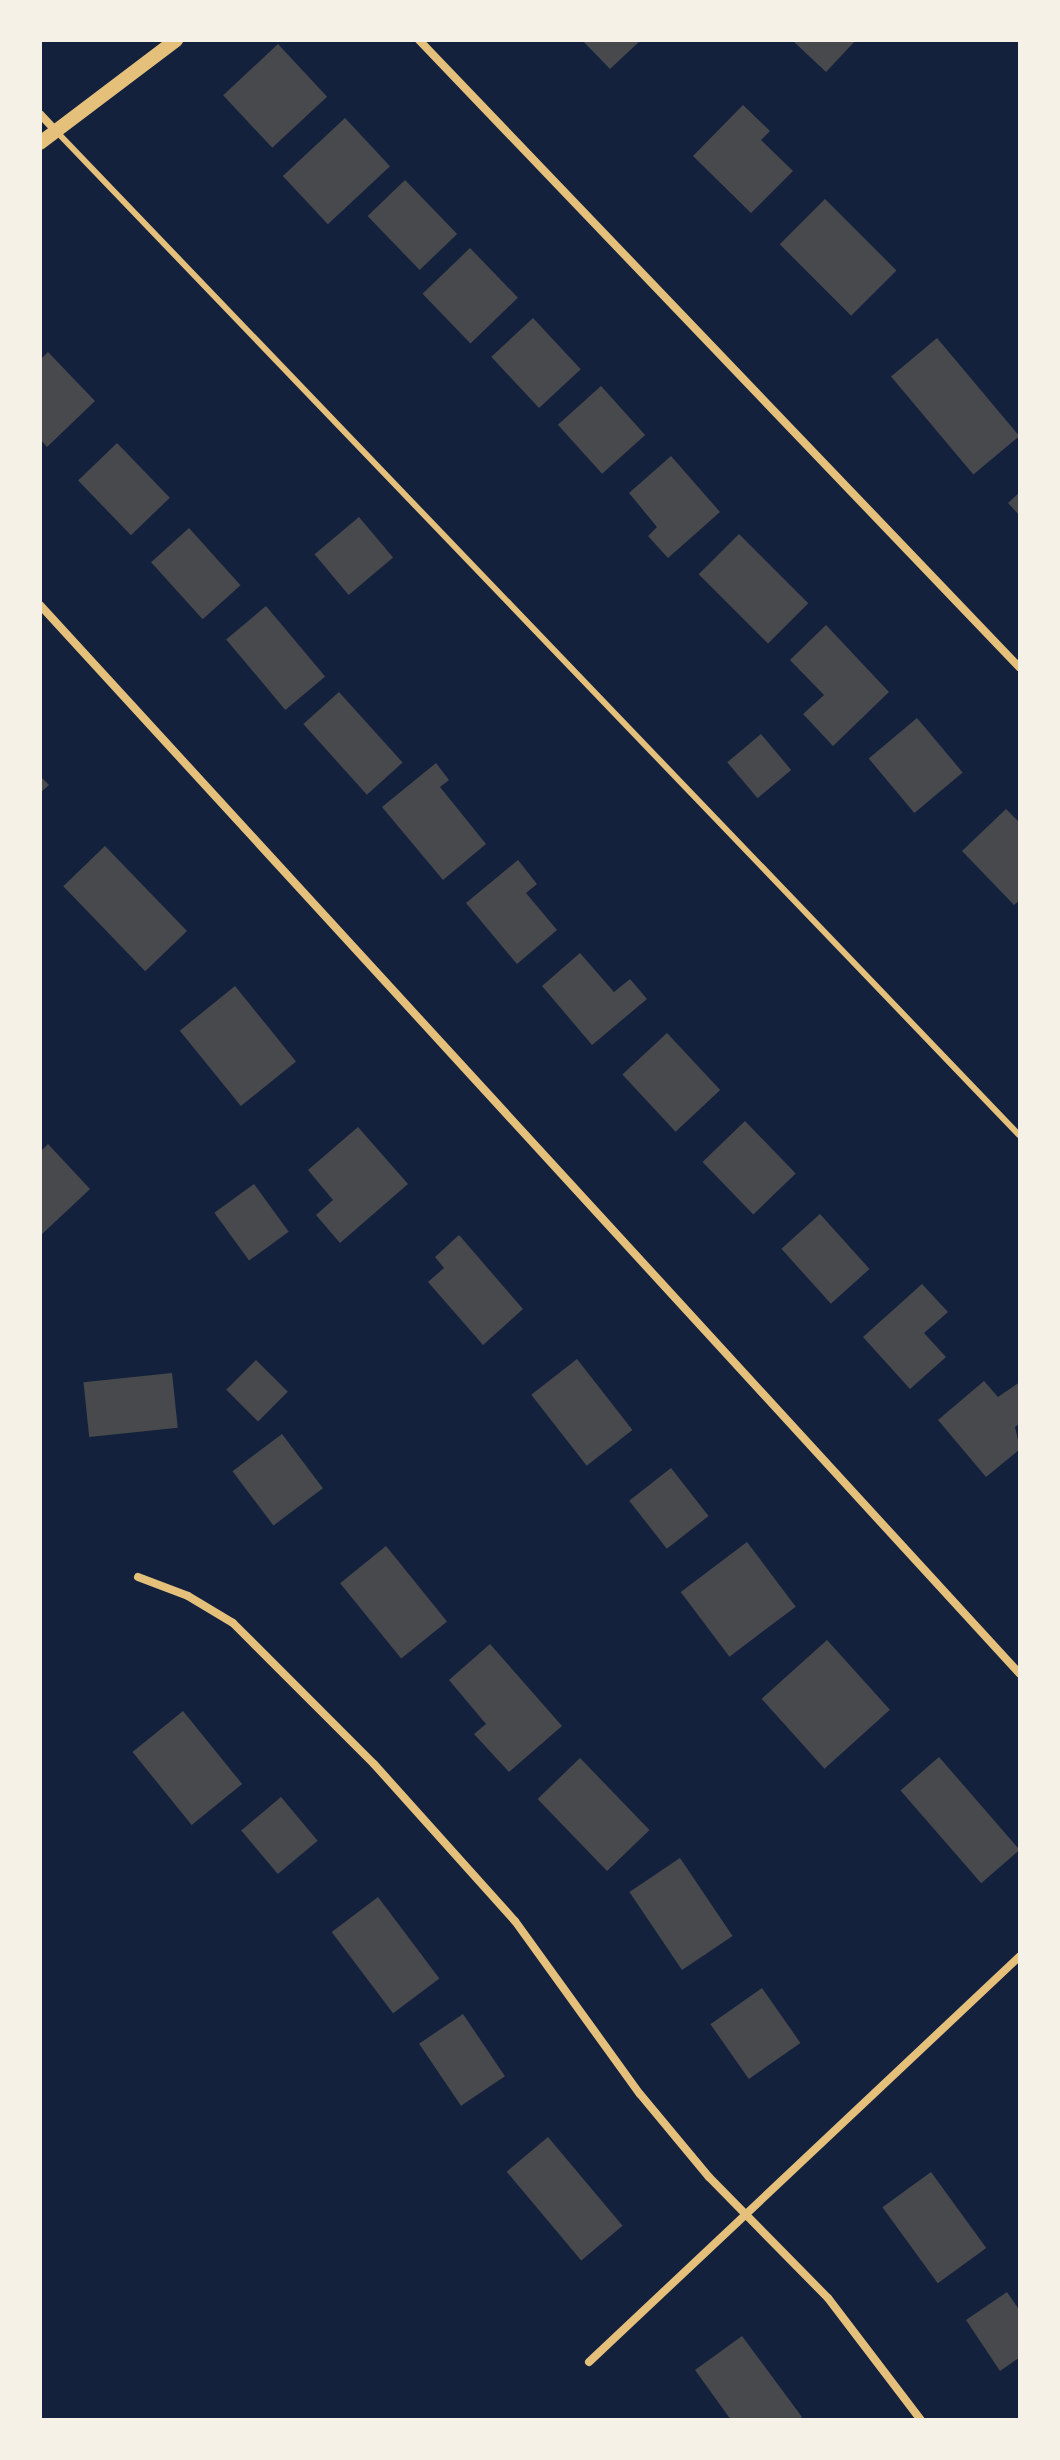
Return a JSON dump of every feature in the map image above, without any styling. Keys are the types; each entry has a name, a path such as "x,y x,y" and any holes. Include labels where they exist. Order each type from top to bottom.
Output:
{"street":[{"path":"40,143 176,40"},
{"path":"419,40 1020,668"},
{"path":"40,114 56,131"},
{"path":"40,605 1020,1674"},
{"path":"138,1577 188,1596 233,1623 374,1764 515,1921 640,2094 747,2216 828,2298 921,2420"},
{"path":"589,2362 1020,1956"}],"lane":[{"path":"56,131 1020,1136"}],"building":[{"path":"582,40 641,40 610,69"},
{"path":"792,40 856,40 826,72"},
{"path":"278,44 327,97 272,148 223,95"},
{"path":"743,105 770,131 761,140 793,171 751,213 693,156"},
{"path":"345,118 390,166 328,224 283,176"},
{"path":"405,180 457,234 420,270 368,216"},
{"path":"825,199 896,270 851,316 780,244"},
{"path":"470,248 518,298 470,343 423,294"},
{"path":"533,318 581,369 539,408 491,357"},
{"path":"937,338 1019,436 973,475 891,377"},
{"path":"48,352 95,401 47,447 40,439 40,360"},
{"path":"601,386 645,435 602,474 558,425"},
{"path":"117,443 170,498 131,535 78,481"},
{"path":"671,456 720,512 668,558 648,536 657,527 629,493"},
{"path":"1020,492 1020,516 1008,503"},
{"path":"359,517 393,558 349,595 315,554"},
{"path":"189,528 241,585 203,619 151,562"},
{"path":"739,534 808,603 768,644 699,574"},
{"path":"266,606 325,676 285,710 226,639"},
{"path":"826,625 889,692 833,746 803,714 824,695 790,660"},
{"path":"339,692 403,763 367,795 303,724"},
{"path":"917,718 963,772 914,813 869,758"},
{"path":"761,734 791,770 758,798 727,762"},
{"path":"436,763 449,780 440,787 486,844 443,880 382,807"},
{"path":"40,776 49,785 40,793"},
{"path":"1006,809 1020,823 1020,900 1014,905 962,851"},
{"path":"105,846 187,931 145,971 63,886"},
{"path":"518,860 537,884 526,893 557,930 517,964 466,903"},
{"path":"580,953 614,992 630,979 647,999 592,1045 542,986"},
{"path":"235,986 296,1061 241,1106 180,1031"},
{"path":"667,1033 720,1090 676,1132 622,1075"},
{"path":"745,1121 796,1174 753,1214 703,1162"},
{"path":"358,1127 408,1184 340,1243 316,1215 333,1200 308,1170"},
{"path":"48,1144 90,1189 40,1236 40,1152"},
{"path":"254,1184 289,1232 249,1261 214,1213"},
{"path":"820,1214 870,1269 831,1304 781,1249"},
{"path":"459,1235 523,1309 483,1345 428,1282 444,1268 435,1257"},
{"path":"922,1284 948,1312 924,1333 946,1357 910,1389 863,1337"},
{"path":"577,1359 632,1430 587,1466 531,1395"},
{"path":"256,1360 288,1392 258,1422 226,1390"},
{"path":"172,1373 178,1428 89,1437 83,1382"},
{"path":"984,1381 998,1397 1020,1382 1020,1423 1015,1427 1020,1449 986,1477 938,1420"},
{"path":"282,1434 323,1488 273,1526 232,1471"},
{"path":"671,1468 709,1516 667,1549 629,1501"},
{"path":"747,1542 796,1607 729,1657 681,1592"},
{"path":"386,1546 447,1621 401,1659 340,1583"},
{"path":"827,1640 890,1710 825,1769 762,1699"},
{"path":"490,1644 562,1726 509,1772 474,1734 486,1724 449,1680"},
{"path":"183,1711 242,1784 192,1825 132,1752"},
{"path":"939,1757 1020,1850 981,1883 901,1790"},
{"path":"580,1758 649,1830 607,1871 538,1799"},
{"path":"281,1797 318,1841 278,1874 241,1830"},
{"path":"680,1858 733,1936 682,1970 629,1892"},
{"path":"378,1897 439,1978 393,2013 332,1932"},
{"path":"762,1988 800,2043 749,2079 710,2024"},
{"path":"463,2014 505,2076 461,2106 419,2044"},
{"path":"548,2137 623,2226 581,2261 507,2172"},
{"path":"931,2172 986,2248 938,2283 882,2207"},
{"path":"1007,2292 1020,2311 1020,2357 1000,2371 966,2320"},
{"path":"742,2336 802,2417 798,2420 731,2420 695,2370"}]}
